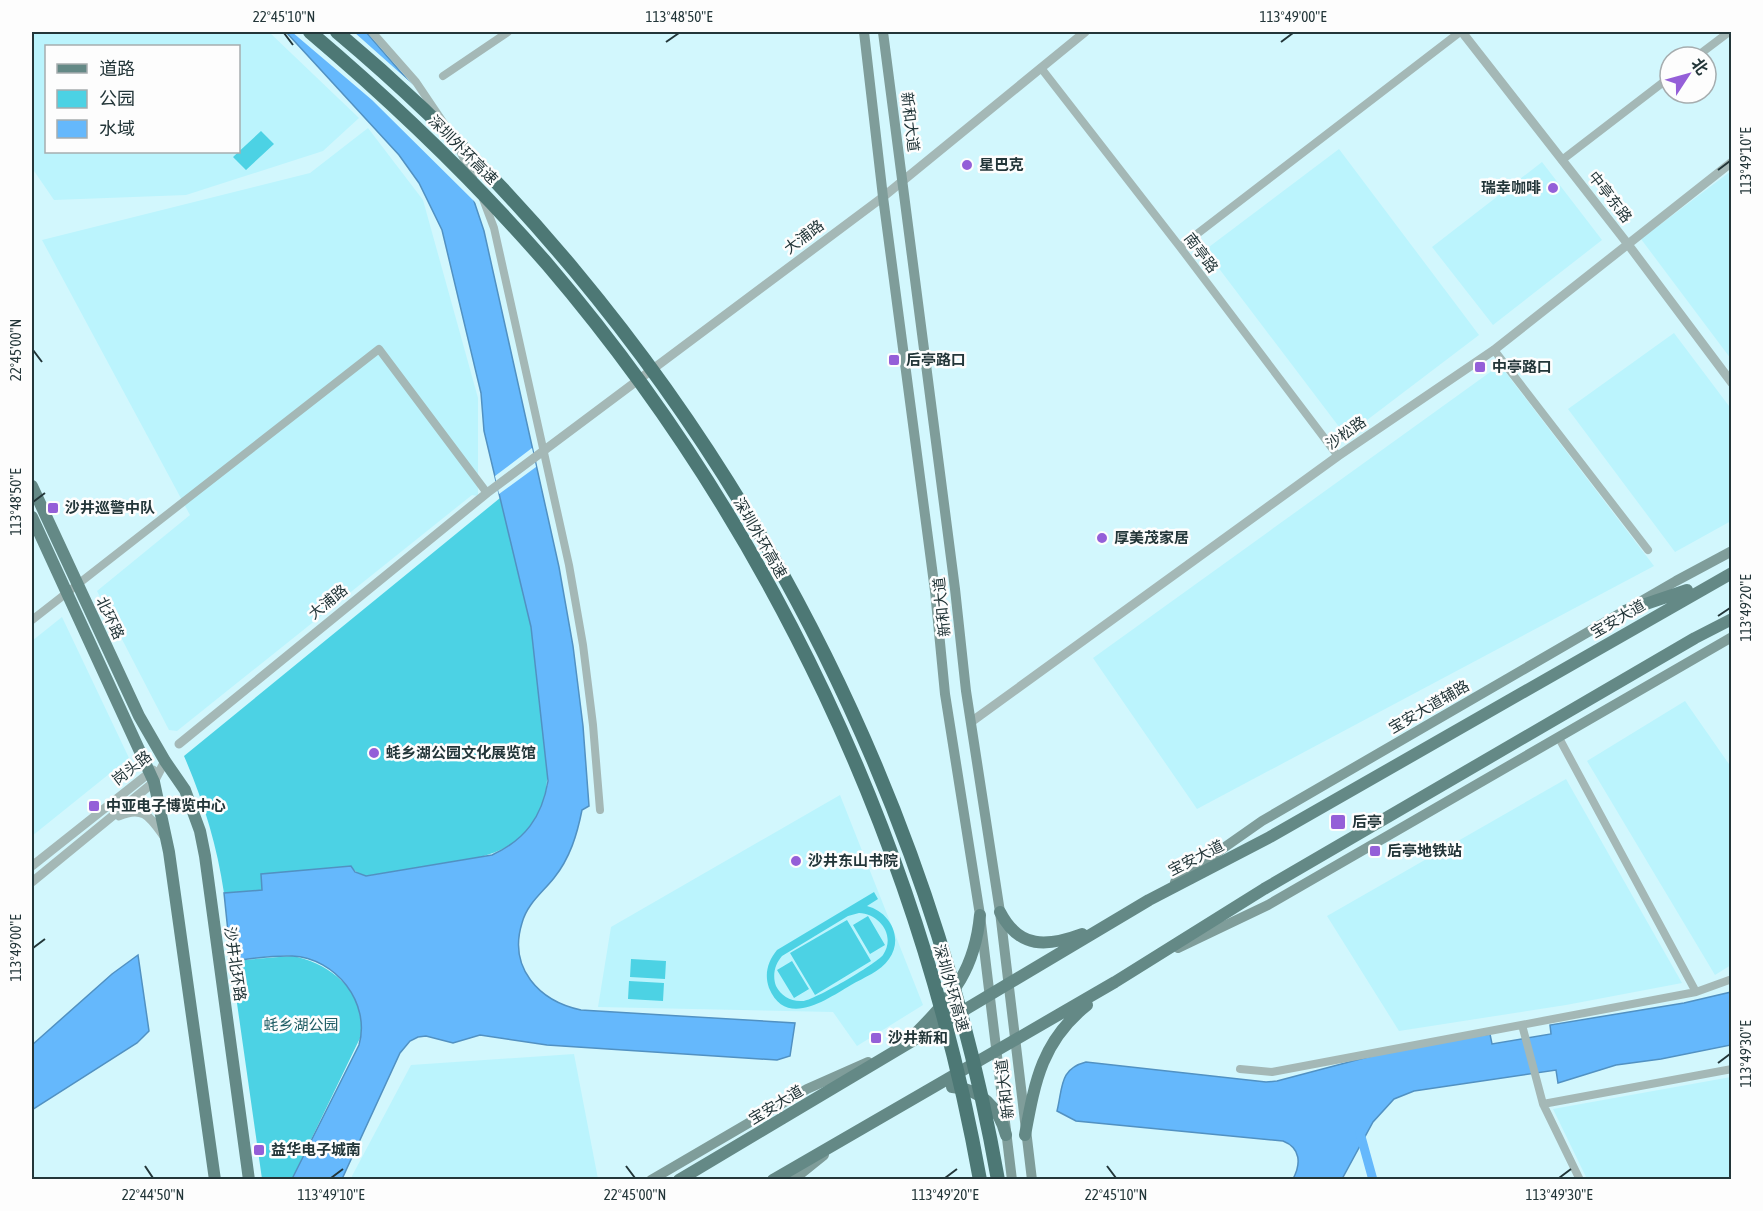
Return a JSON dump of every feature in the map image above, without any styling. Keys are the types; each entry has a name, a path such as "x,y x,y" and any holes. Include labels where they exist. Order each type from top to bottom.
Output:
{"highway":[{"name":"深圳外环高速","path":"310,32 379,92 449,158 547,265 608,340 659,410 743,540 790,624 832,711 888,844 933,983 958,1077 980,1179"},
{"name":"深圳外环高速","path":"337,32 384,72 455,139 561,253 622,329 668,392 707,448 758,531 801,607 844,695 904,838 936,931 963,1026 998,1179"}],"main road":[{"name":"新和大道","path":"864,32 883,197 935,591 945,694 980,915 1012,1179"},
{"name":"新和大道","path":"883,32 945,506 970,722 1000,912 1032,1179"},
{"name":"北环路","path":"32,486 139,716 165,761"},
{"name":"北环路","path":"32,517 152,777"},
{"name":"宝安大道辅路","path":"1149,900 1262,821 1731,551"},
{"name":"宝安大道","path":"679,1179 774,1125 905,1044 1149,900 1270,837 1731,573"},
{"path":"1625,611 1720,579"},
{"path":"1156,959 1264,889 1731,619"},
{"path":"1695,638 1731,626"},
{"path":"773,1179 1156,959 1268,905 1731,637"},
{"name":"沙井北环路","path":"165,761 176,775 192,806 205,855 249,1179"},
{"path":"152,777 167,839 215,1179"},
{"path":"1000,912 1004,920 1017,933 1042,943 1060,942 1108,924"},
{"path":"905,1044 942,1007 960,984 974,951 980,915"},
{"path":"1026,1135 1036,1079 1050,1046 1058,1033 1078,1012 1115,982"},
{"path":"651,1179 807,1089 890,1053"},
{"path":"930,1090 939,1087 960,1087 978,1094 987,1100 999,1116 1006,1135"},
{"path":"793,1179 842,1141"}],"street":[{"path":"372,32 401,63 430,101 455,141 494,228 569,565 583,645 600,810"},
{"path":"443,76 508,32"},
{"name":"大浦路","path":"179,744 497,485 883,197 1085,32"},
{"path":"1180,247 1461,32"},
{"name":"中亭东路","path":"1461,32 1627,243 1731,383"},
{"path":"1712,45 1729,32"},
{"name":"南亭路","path":"1041,68 1338,456"},
{"path":"1562,160 1658,86"},
{"name":"沙松路","path":"970,722 1338,456 1494,350 1731,162"},
{"path":"32,620 379,349 487,493"},
{"path":"1494,350 1648,550"},
{"path":"1559,738 1696,992"},
{"name":"岗头路","path":"32,882 106,823 165,761"},
{"name":"岗头路","path":"32,867 152,777"},
{"path":"106,823 137,811 146,814 167,839"},
{"path":"1240,1069 1272,1072 1696,992 1731,979"},
{"path":"1522,1025 1543,1104 1580,1179"},
{"path":"1543,1104 1731,1069"}],"shaded area":[{"path":"32,32 269,32 359,118 323,151 186,195 54,200 32,168"},
{"path":"368,128 423,200 478,398 478,496 472,495 177,731 169,730 97,591 190,515 42,240 310,173"},
{"path":"1339,149 1479,335 1346,436 1205,250"},
{"path":"1542,162 1602,240 1493,325 1432,247"},
{"path":"1731,171 1731,359 1641,239"},
{"path":"1674,333 1732,410 1731,521 1675,552 1568,409"},
{"path":"1500,365 1654,566 1197,809 1093,658"},
{"path":"62,617 129,758 32,836 32,641"},
{"path":"1685,701 1731,767 1731,965 1715,975 1587,761"},
{"path":"1566,779 1682,983 1566,1005 1399,1031 1327,916"},
{"name":"沙井东山书院","path":"840,795 923,1005 857,1046 833,1012 598,1007 611,927"},
{"path":"574,1054 598,1179 352,1179 411,1065"},
{"path":"1731,1077 1731,1179 1587,1179 1553,1109"}],"green space":[{"path":"261,131 274,144 246,170 233,157 240,153"},
{"path":"500,498 531,627 547,765 544,799 531,826 508,846 476,858 366,876 353,869 261,875 262,890 224,893 208,823 184,756"},
{"path":"874,892 878,899 867,906 875,909 888,920 895,935 893,951 889,959 872,974 819,1003 796,1009 786,1007 776,1000 769,988 768,968 777,950","holes":["859,913 867,914 879,922 887,934 887,948 878,960 831,989 809,999 794,1000 781,993 776,986 774,974 782,956 848,916"]},
{"path":"868,916 885,945 870,954 853,925"},
{"path":"847,920 871,961 815,995 790,953"},
{"name":"蚝乡湖公园","path":"292,956 320,965 343,983 358,1006 361,1036 292,1179 262,1179 231,961"},
{"path":"631,959 666,961 665,979 630,977"},
{"path":"792,961 809,989 794,998 777,970"},
{"path":"629,981 664,983 663,1001 628,999"}],"water":[{"path":"286,32 366,32 412,85 469,186 484,231 559,567 573,646 583,726 589,806 582,810 569,854 554,878 531,904 524,916 519,939 519,954 523,968 530,980 552,999 581,1010 795,1023 790,1056 777,1060 547,1045 480,1035 453,1043 426,1036 418,1037 410,1041 400,1053 342,1179 292,1179 359,1045 360,1014 355,999 347,985 336,974 308,959 284,956 231,961 224,893 262,890 261,874 351,866 355,872 366,876 492,855 514,842 530,826 541,806 548,781 531,627 484,431 481,393 442,230 419,183 399,155"},
{"path":"138,955 149,1031 137,1043 32,1110 32,1045 112,974"},
{"path":"1731,992 1731,1045 1616,1065 1558,1083 1556,1070 1414,1091 1394,1099 1373,1122 1342,1179 1293,1179 1298,1157 1293,1148 1283,1141 1076,1121 1057,1111 1067,1074 1077,1065 1086,1062 1266,1082 1277,1081 1402,1048 1490,1034 1492,1044 1551,1034 1550,1025 1684,1003"}],"pier":[{"path":"292,32 354,32 418,89 452,142 480,207 372,100"},
{"path":"532,448 536,467 499,494 495,476"}],"waterway":[{"path":"1360,1133 1373,1180"}],"place":[{"name":"星巴克","path":"967,165"},
{"name":"瑞幸咖啡","path":"1553,188"},
{"name":"后亭路口","path":"894,360"},
{"name":"中亭路口","path":"1480,367"},
{"name":"沙井巡警中队","path":"53,508"},
{"name":"厚美茂家居","path":"1102,538"},
{"name":"蚝乡湖公园文化展览馆","path":"374,753"},
{"name":"中亚电子博览中心","path":"94,806"},
{"name":"后亭","path":"1338,822"},
{"name":"后亭地铁站","path":"1375,851"},
{"name":"沙井东山书院","path":"796,861"},
{"name":"沙井新和","path":"876,1038"},
{"name":"益华电子城南","path":"259,1150"}]}
